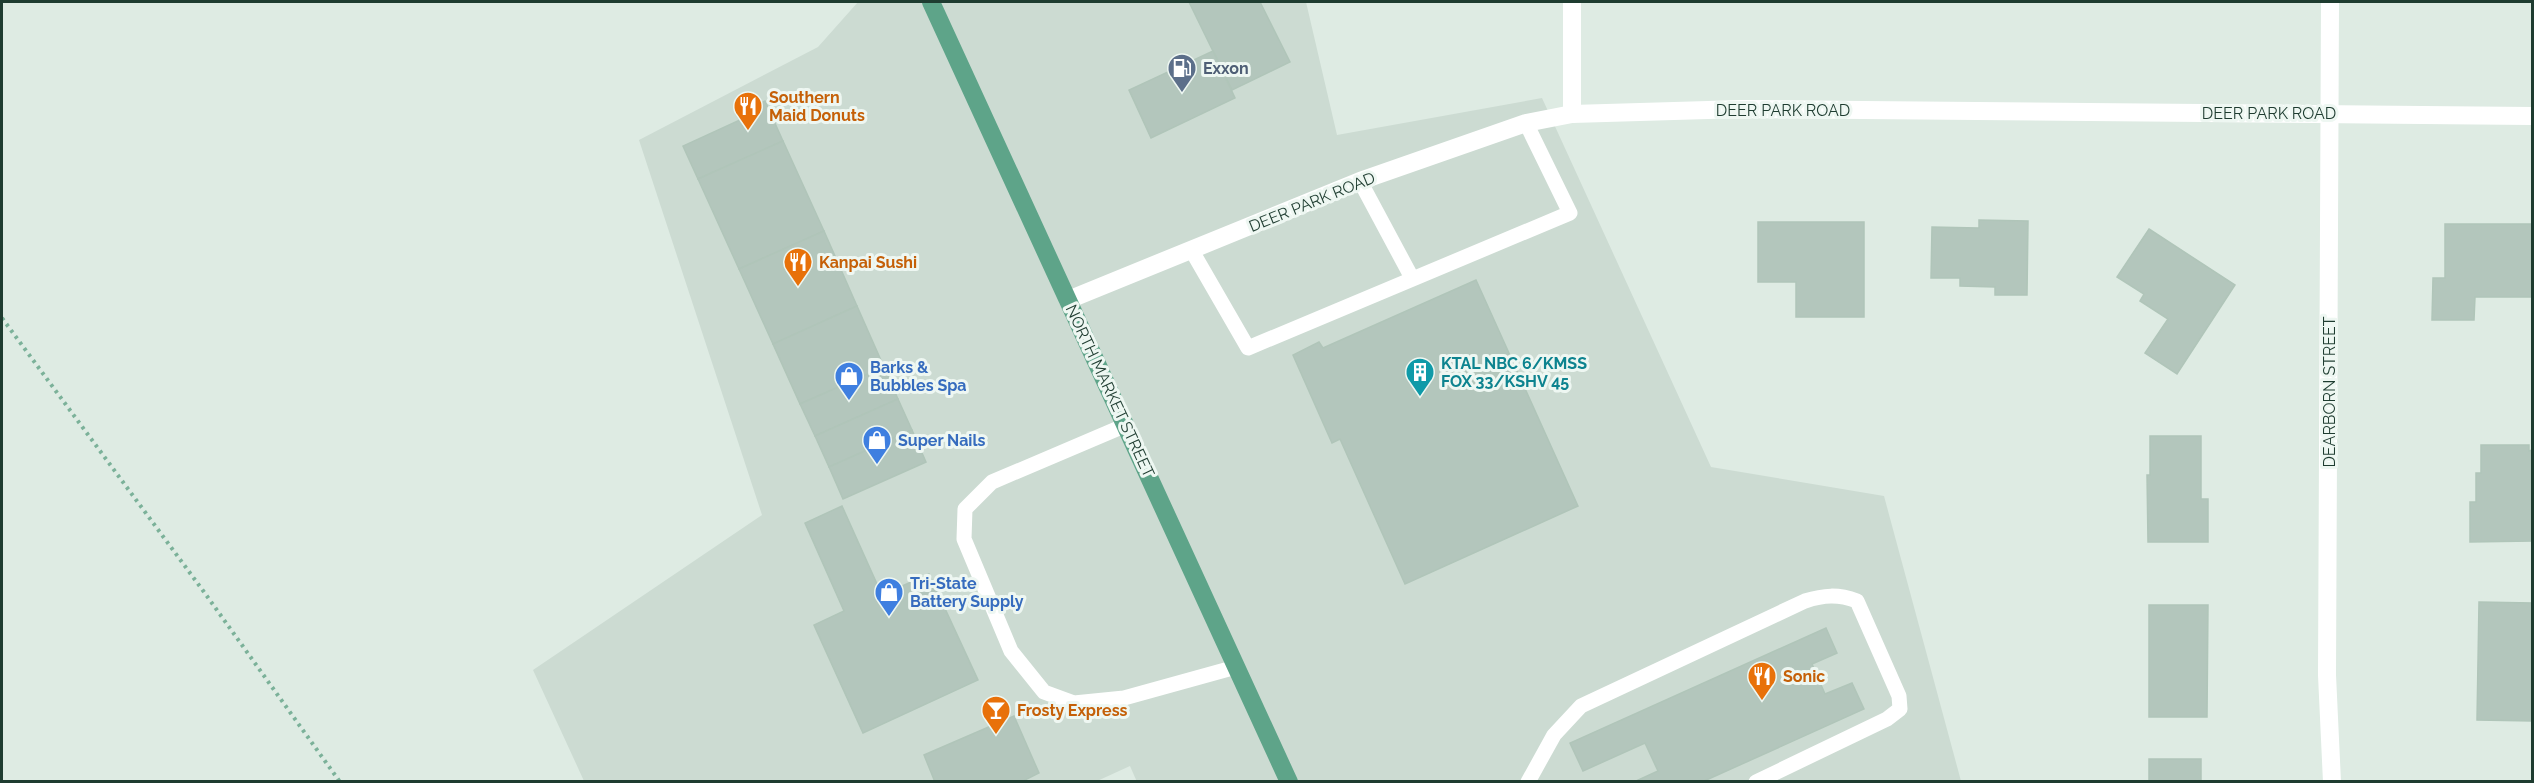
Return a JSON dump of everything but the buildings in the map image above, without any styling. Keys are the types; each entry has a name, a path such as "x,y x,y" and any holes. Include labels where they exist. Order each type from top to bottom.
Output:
{"main road":[{"name":"NORTH MARKET STREET","path":"931,2 1289,782"}],"street":[{"path":"1572,2 1572,114"},
{"name":"DEARBORN STREET","path":"2330,2 2328,675 2332,782"},
{"name":"DEER PARK ROAD","path":"1068,300 1360,181 1526,123 1572,114 1742,109 2532,116"}],"lane":[{"path":"1192,251 1248,348 1570,213 1526,123"},
{"path":"1360,181 1412,278"},
{"path":"1126,425 992,482 965,509 964,539 1011,651 1044,692 1074,703 1124,698 1236,667"},
{"path":"1528,782 1554,735 1581,706 1805,601 1824,595 1842,595 1857,601 1899,696 1900,709 1887,719 1756,782"}],"path":[{"path":"2,318 204,592 340,782"}],"shaded area":[{"path":"858,2 1306,2 1337,135 1542,98 1711,467 1884,496 1961,781 1137,782 1130,766 1095,782 584,781 533,670 762,515 639,140 818,47"}],"place":[{"name":"Exxon","path":"1182,94"},
{"name":"Southern Maid Donuts","path":"748,132"},
{"name":"Kanpai Sushi","path":"798,288"},
{"name":"KTAL NBC 6/KMSS FOX 33/KSHV 45","path":"1420,398"},
{"name":"Barks & Bubbles Spa","path":"849,402"},
{"name":"Super Nails","path":"877,466"},
{"name":"Tri-State Battery Supply","path":"889,618"},
{"name":"Sonic","path":"1762,702"},
{"name":"Frosty Express","path":"996,736"}]}
